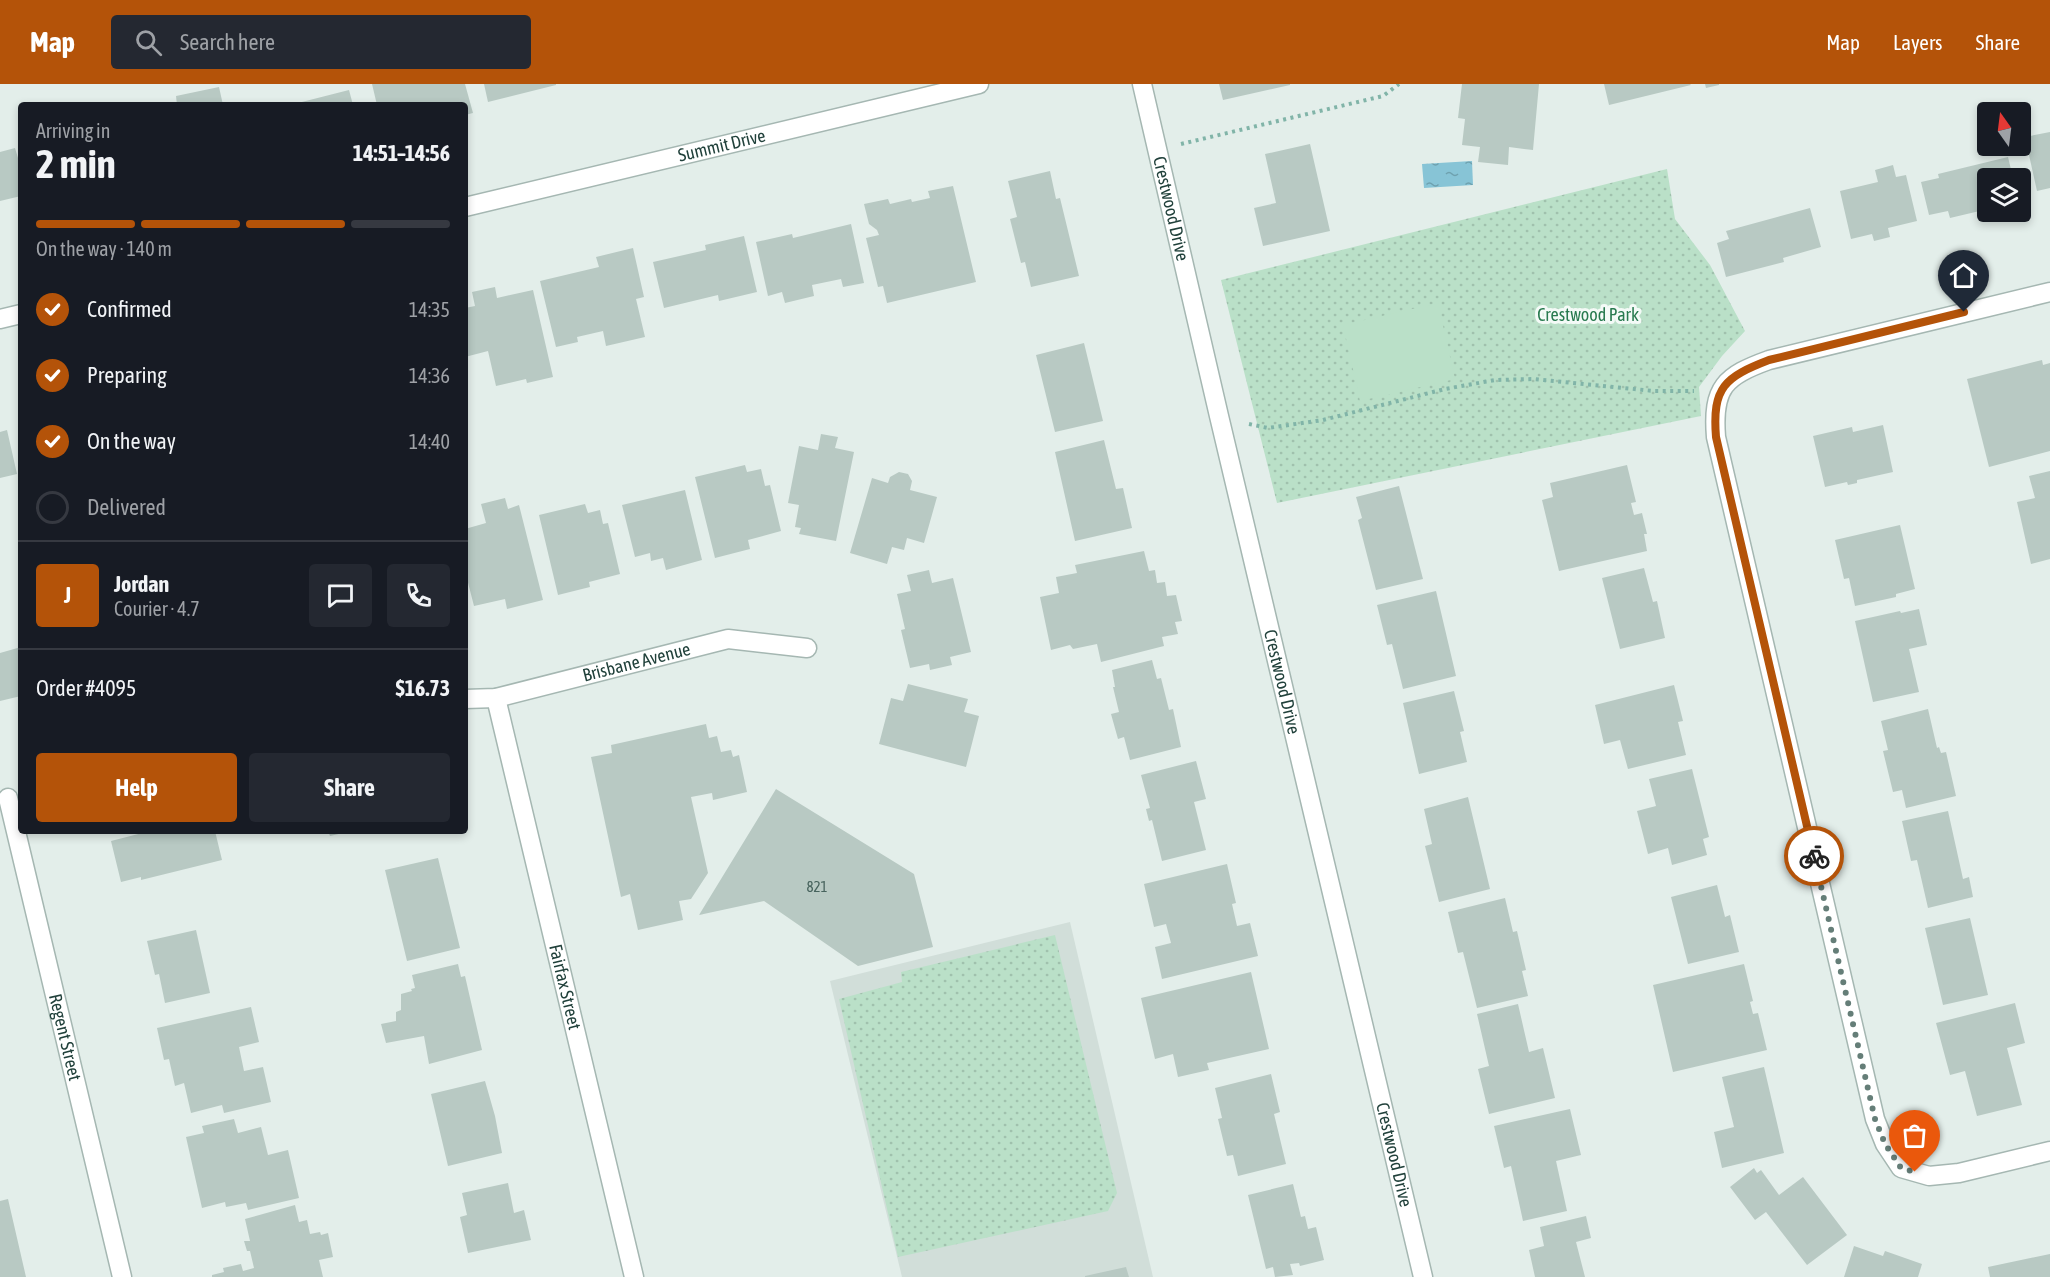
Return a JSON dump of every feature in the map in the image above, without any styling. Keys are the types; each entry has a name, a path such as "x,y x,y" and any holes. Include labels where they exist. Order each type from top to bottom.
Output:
{"street":[{"name":"Summit Drive","path":"468,206 979,84"},
{"name":"Crestwood Drive","path":"1142,84 1423,1277"},
{"path":"2050,291 1769,360 1741,370 1719,391 1714,413 1716,437 1875,1119 1885,1144 1901,1168 1929,1176 1959,1173 2050,1151"},
{"path":"0,319 18,315"},
{"name":"Brisbane Avenue","path":"468,699 496,698 728,639 807,648"},
{"name":"Fairfax Street","path":"496,698 634,1277"},
{"name":"Regent Street","path":"10,797 18,831"},
{"name":"Regent Street","path":"19,834 122,1277"}],"path":[{"path":"1157,150 1383,96 1399,84"},
{"path":"1219,416 1268,428 1323,420 1444,389 1495,380 1555,380 1654,391 1719,391"}],"shaded area":[{"path":"1070,922 1153,1277 902,1277 830,981"}],"green space":[{"name":"Crestwood Park","path":"1667,169 1675,219 1710,265 1745,331 1722,356 1699,387 1701,416 1277,503 1221,280"},
{"path":"1438,303 1455,379 1360,401 1343,325"},
{"path":"1055,935 1117,1193 1108,1211 898,1257 839,999 902,982 901,972"}],"water":[{"path":"1472,161 1473,185 1424,188 1422,164"}],"building":[{"path":"372,84 465,84 473,113 468,114 468,102 376,102"},
{"path":"484,84 556,84 556,85 488,102"},
{"path":"1219,84 1290,84 1290,85 1223,100"},
{"path":"1462,84 1539,84 1533,150 1509,147 1508,165 1478,162 1480,147 1462,145 1465,119 1458,118"},
{"path":"1604,84 1690,84 1691,85 1609,105"},
{"path":"1705,84 1719,84 1719,85 1706,88"},
{"path":"219,87 222,102 177,102 176,96"},
{"path":"349,90 352,102 302,102"},
{"path":"2050,132 2050,188 2037,191 2029,156 2031,136"},
{"path":"1310,144 1330,231 1263,246 1254,208 1276,203 1265,154"},
{"path":"15,148 18,158 18,197 0,201 0,152"},
{"path":"2008,157 2011,168 1977,168 1977,212 1950,218 1948,211 1929,215 1921,182 1939,178 1938,174"},
{"path":"1893,165 1896,177 1906,175 1917,221 1888,228 1890,237 1874,241 1872,234 1851,239 1840,191 1878,182 1875,170"},
{"path":"1050,171 1056,199 1060,198 1079,276 1031,287 1025,262 1021,263 1010,219 1017,217 1008,181"},
{"path":"953,186 976,282 887,303 883,286 878,287 866,238 879,235 877,230 869,224 864,204 888,199 890,204 911,199 912,202 930,198 928,191"},
{"path":"1810,208 1821,247 1783,258 1784,262 1726,277 1717,243 1729,239 1726,231"},
{"path":"851,224 864,283 843,287 841,279 812,285 814,296 785,303 782,292 768,296 756,242 792,234 793,238"},
{"path":"744,236 757,292 719,301 718,295 664,308 653,262 706,250 705,245"},
{"path":"633,248 644,297 636,299 645,337 606,346 603,331 577,337 578,342 556,347 540,281 599,267 596,257"},
{"path":"495,287 497,298 533,290 553,377 527,383 526,379 496,386 488,351 468,356 468,307 475,306 472,292"},
{"path":"1084,343 1103,421 1055,432 1036,355"},
{"path":"2042,360 2043,365 2050,363 2050,451 1989,467 1967,379"},
{"path":"1883,425 1893,472 1857,480 1857,483 1848,485 1847,482 1825,487 1813,436 1852,427 1853,432"},
{"path":"7,430 17,474 0,478 0,432"},
{"path":"821,434 838,437 835,448 854,452 836,541 799,534 801,528 795,527 799,505 788,503 799,446 818,450"},
{"path":"1104,440 1116,489 1123,488 1132,528 1075,541 1055,452"},
{"path":"745,465 747,472 761,469 765,486 770,485 781,531 748,540 750,549 715,558 695,477"},
{"path":"1627,465 1636,502 1631,503 1634,515 1642,513 1647,534 1644,534 1647,551 1559,571 1542,500 1553,497 1550,483"},
{"path":"2050,471 2050,559 2031,564 2017,502 2035,498 2029,476"},
{"path":"899,472 908,474 912,481 910,490 937,497 924,543 907,538 904,550 892,547 887,564 850,553 872,478 888,483 890,477"},
{"path":"1399,486 1423,579 1376,590 1358,520 1362,518 1356,497"},
{"path":"685,490 702,560 666,570 663,558 651,561 650,553 635,557 622,505"},
{"path":"505,498 508,509 519,505 543,600 507,609 505,599 474,606 468,583 468,528 486,523 481,504"},
{"path":"585,504 588,513 600,510 603,524 608,523 620,574 589,582 590,587 558,595 539,515"},
{"path":"1900,525 1915,589 1896,594 1896,597 1855,606 1849,578 1844,579 1835,540"},
{"path":"1144,551 1149,571 1155,570 1157,583 1165,582 1167,596 1176,595 1182,621 1175,622 1178,634 1162,637 1164,646 1101,662 1097,644 1073,649 1070,645 1051,650 1040,597 1059,593 1056,577 1077,573 1075,565"},
{"path":"1644,568 1653,602 1657,601 1665,638 1620,649 1602,578"},
{"path":"929,570 932,583 953,578 971,652 950,657 952,665 930,670 929,664 910,668 901,630 905,629 897,594 911,591 907,575"},
{"path":"1436,591 1456,676 1403,689 1392,644 1387,645 1377,605"},
{"path":"1919,609 1927,645 1909,649 1919,692 1873,702 1855,621"},
{"path":"18,648 18,697 0,701 0,653"},
{"path":"1152,660 1157,679 1161,678 1169,710 1173,709 1181,747 1130,760 1124,737 1118,739 1111,714 1119,712 1113,687 1115,687 1112,670"},
{"path":"908,684 968,699 964,712 979,716 966,767 879,744 891,698 903,701"},
{"path":"1674,685 1683,721 1678,722 1686,755 1628,769 1620,740 1604,744 1595,705"},
{"path":"1454,691 1464,731 1460,732 1467,762 1419,774 1403,703"},
{"path":"1928,709 1937,748 1939,747 1941,753 1946,752 1956,796 1906,808 1902,790 1893,792 1883,751 1888,750 1881,721"},
{"path":"706,724 709,738 717,736 721,752 731,750 733,757 739,755 747,792 713,800 712,793 691,797 708,873 691,899 679,901 683,920 638,930 630,894 621,897 591,757 612,753 611,745"},
{"path":"1196,761 1206,799 1194,802 1206,850 1162,861 1152,820 1149,821 1146,809 1150,808 1141,775"},
{"path":"1692,769 1709,837 1703,839 1707,855 1672,865 1668,848 1648,854 1637,811 1656,806 1649,779"},
{"path":"776,789 914,874 933,947 858,966 764,901 699,915"},
{"path":"1468,797 1490,889 1439,902 1425,846 1432,844 1424,809"},
{"path":"1948,811 1963,879 1969,877 1973,897 1928,908 1917,860 1911,861 1902,821"},
{"path":"138,834 216,834 222,860 141,880 141,877 121,882 111,841"},
{"path":"438,858 460,948 407,961 385,870"},
{"path":"1227,864 1236,903 1232,904 1237,926 1250,923 1258,956 1162,979 1155,947 1171,943 1166,924 1154,927 1144,884"},
{"path":"1717,885 1725,917 1730,915 1739,952 1688,964 1671,897"},
{"path":"1505,898 1513,932 1517,931 1526,970 1522,971 1528,996 1477,1008 1463,952 1458,953 1448,912"},
{"path":"1970,918 1988,995 1943,1005 1925,928"},
{"path":"196,930 210,993 165,1003 159,974 155,975 147,941"},
{"path":"458,964 461,977 465,976 482,1050 429,1064 424,1036 386,1043 381,1024 396,1021 396,1012 401,1010 401,994 415,988 412,975"},
{"path":"1744,964 1753,1001 1750,1002 1753,1014 1758,1013 1767,1050 1673,1072 1653,985"},
{"path":"1251,972 1269,1049 1207,1063 1209,1070 1178,1077 1173,1054 1155,1059 1141,998"},
{"path":"2015,1003 2025,1043 2007,1048 2022,1105 1977,1116 1965,1071 1950,1075 1936,1023"},
{"path":"1518,1004 1529,1052 1543,1048 1555,1098 1489,1114 1478,1069 1489,1066 1477,1014"},
{"path":"251,1007 259,1042 239,1047 244,1071 263,1067 271,1102 224,1113 222,1105 191,1113 184,1083 175,1086 169,1059 164,1060 157,1028"},
{"path":"1764,1067 1784,1153 1722,1168 1714,1132 1734,1127 1722,1077"},
{"path":"1271,1074 1280,1112 1274,1114 1286,1164 1238,1176 1233,1155 1227,1156 1218,1119 1222,1118 1215,1088"},
{"path":"485,1081 502,1153 448,1166 431,1094"},
{"path":"1570,1109 1581,1155 1556,1161 1567,1211 1523,1221 1511,1166 1504,1168 1494,1126"},
{"path":"234,1119 238,1133 261,1127 268,1155 288,1150 299,1198 248,1210 246,1203 226,1207 225,1202 202,1208 186,1137 204,1133 202,1126"},
{"path":"1754,1168 1757,1173 1761,1170 1779,1195 1803,1177 1847,1235 1807,1265 1766,1212 1755,1220 1730,1187"},
{"path":"508,1183 514,1213 524,1210 531,1240 468,1253 460,1217 467,1215 462,1193"},
{"path":"1293,1184 1301,1217 1305,1216 1308,1229 1316,1227 1324,1260 1300,1266 1299,1263 1290,1264 1293,1275 1275,1277 1273,1267 1266,1269 1248,1195"},
{"path":"8,1199 26,1277 0,1277 0,1201"},
{"path":"295,1205 299,1222 307,1220 310,1234 328,1233 333,1257 319,1260 323,1277 212,1277 212,1275 224,1272 223,1268 241,1264 243,1271 254,1268 250,1251 247,1251 244,1241 250,1241 245,1219"},
{"path":"1586,1216 1591,1238 1576,1242 1585,1277 1535,1277 1529,1250 1544,1246 1540,1227"},
{"path":"1854,1246 1883,1256 1885,1251 1922,1264 1918,1277 1844,1277"},
{"path":"2050,1254 2050,1277 1990,1277 1988,1267"},
{"path":"1126,1267 1129,1277 1085,1277 1085,1276"}],"way so far":[{"path":"1814,856 1875,1119 1885,1144 1901,1168 1915,1172"}],"route":[{"path":"1814,856 1716,437 1714,413 1719,391 1741,370 1769,360 1964,312"}]}
